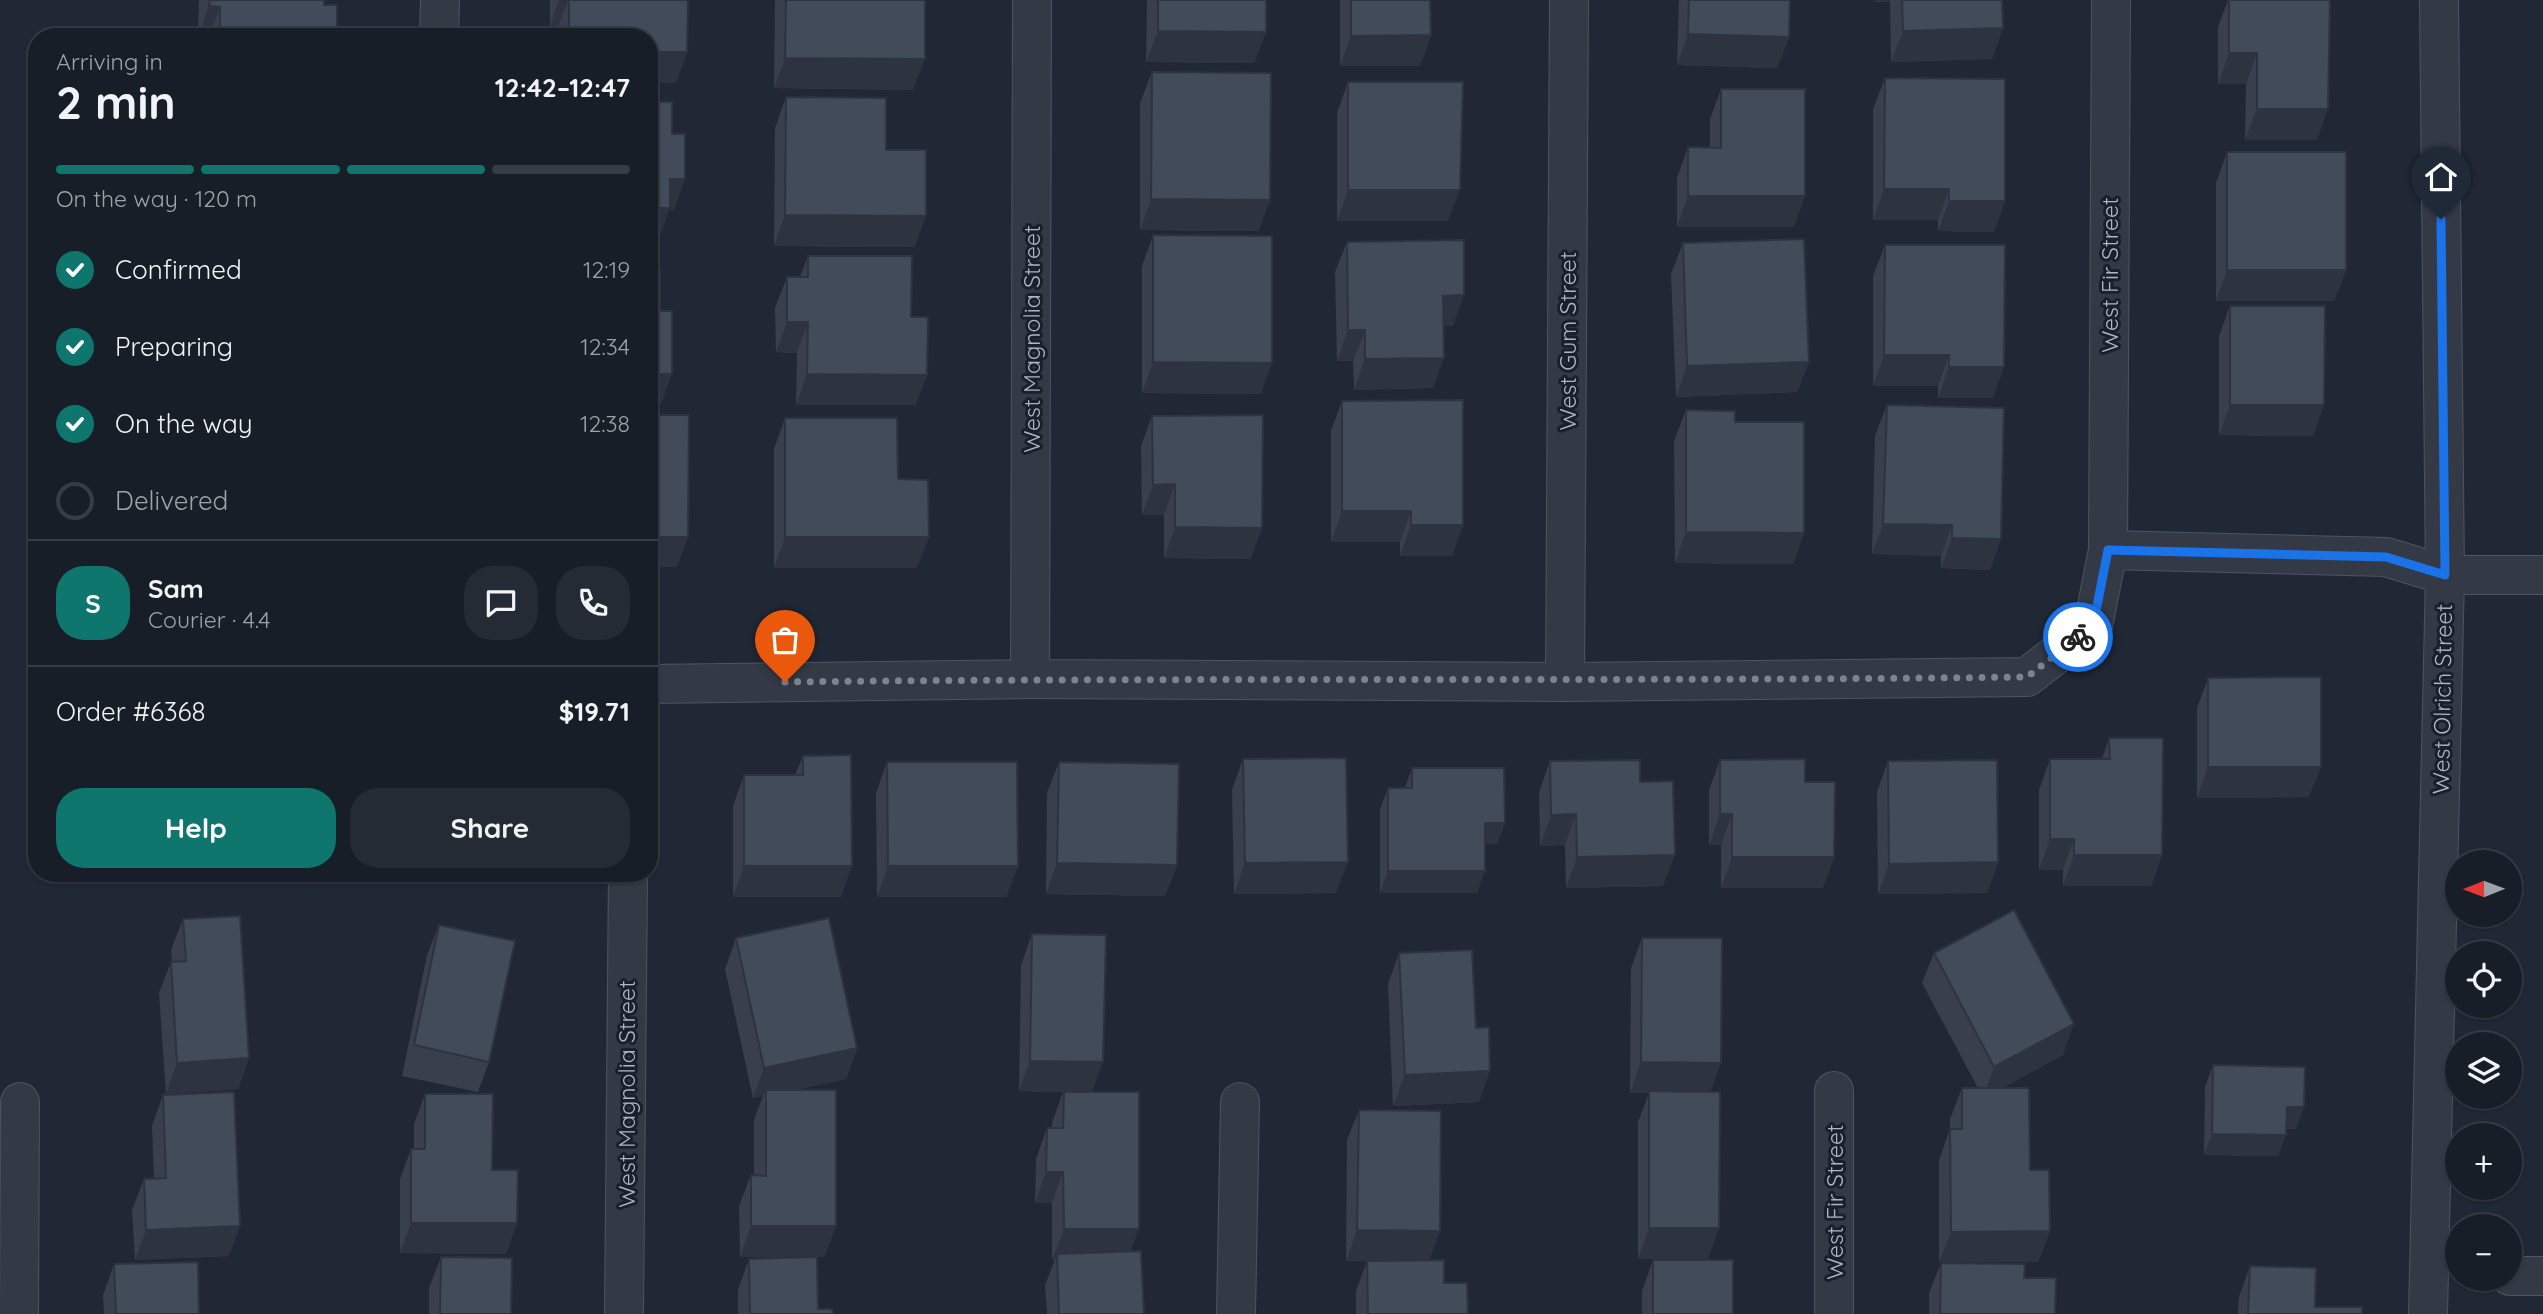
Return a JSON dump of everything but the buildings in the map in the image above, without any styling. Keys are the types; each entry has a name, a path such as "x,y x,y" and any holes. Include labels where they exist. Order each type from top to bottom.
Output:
{"street":[{"path":"439,28 440,0"},
{"name":"West Magnolia Street","path":"1030,679 1032,0"},
{"name":"West Gum Street","path":"1565,682 1569,0"},
{"name":"West Fir Street","path":"658,684 1030,679 1565,682 2027,677 2093,626 2108,550 2111,0"},
{"name":"West Olrich Street","path":"2438,1289 2445,575 2439,0"},
{"path":"2108,550 2386,557 2445,575 2543,575"},
{"name":"West Magnolia Street","path":"624,1314 628,882"},
{"name":"West Fir Street","path":"1834,1091 1834,1314"},
{"path":"1236,1314 1240,1101"},
{"path":"19,1314 20,1102"},
{"path":"2522,1276 2543,1276"}],"way so far":[{"path":"785,682 1030,679 1565,682 2027,677 2078,637"}],"route":[{"path":"2078,637 2093,626 2108,550 2386,557 2445,575 2441,219"}]}
